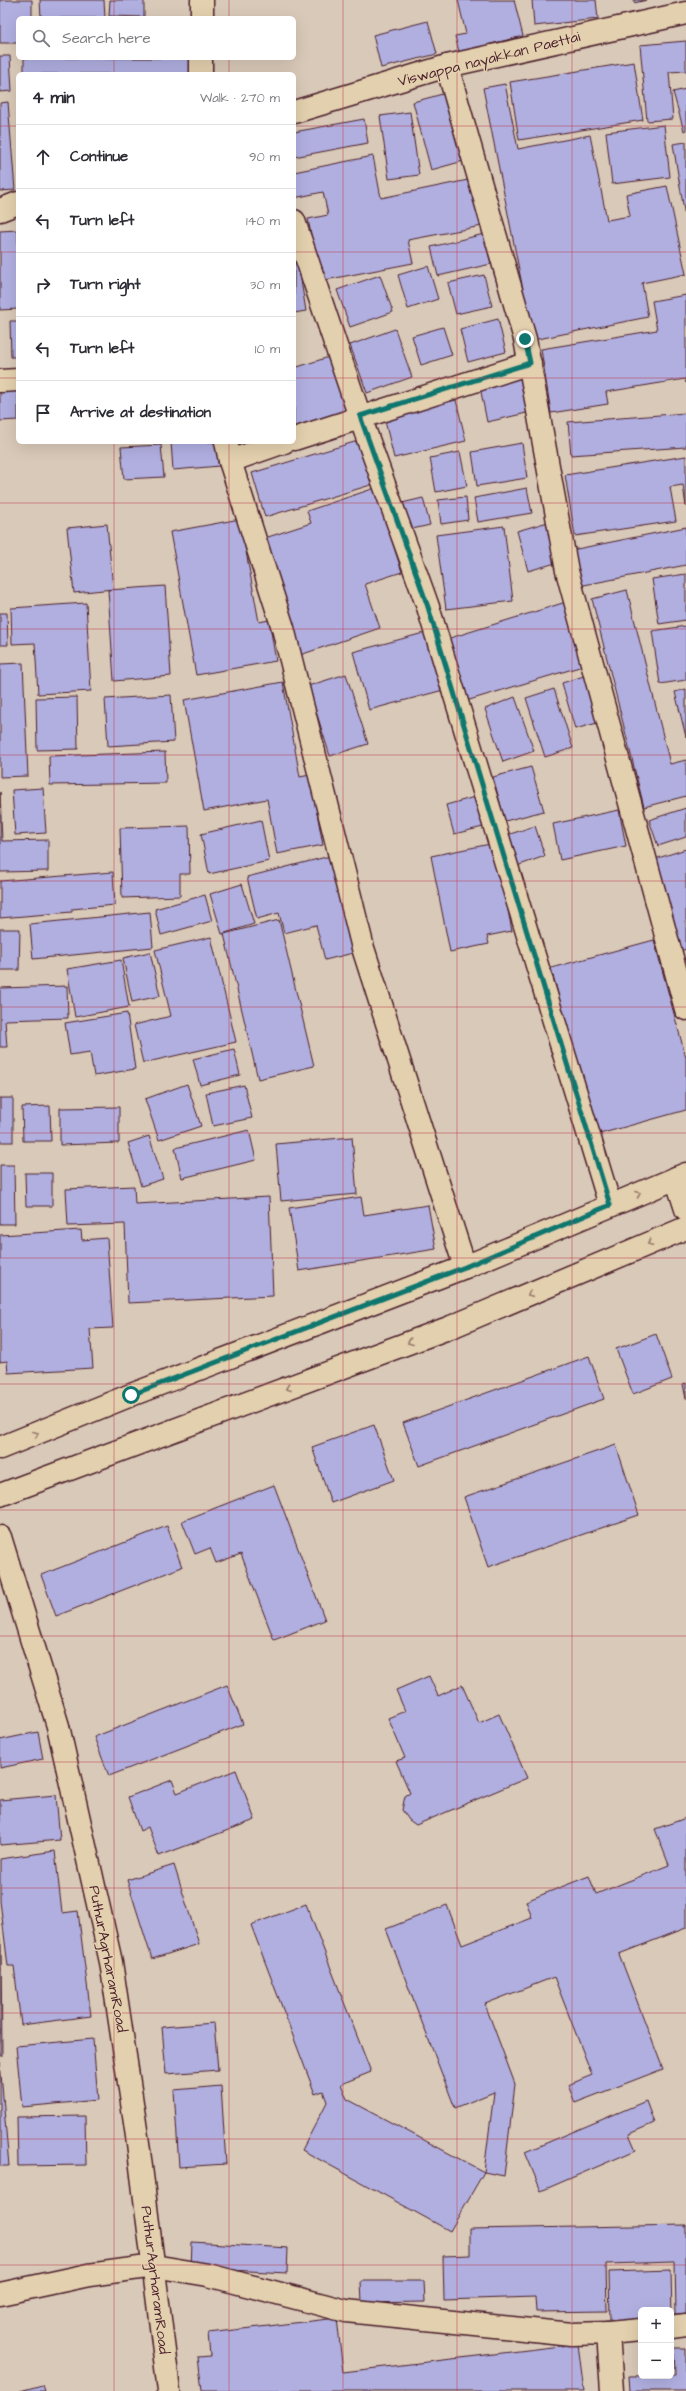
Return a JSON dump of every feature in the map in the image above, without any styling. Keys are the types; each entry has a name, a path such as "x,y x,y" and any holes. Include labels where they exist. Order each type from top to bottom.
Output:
{"street":[{"path":"202,0 202,16"},
{"name":"Viswappa nayakkan Paettai","path":"296,111 446,66 686,13"},
{"path":"201,60 201,72"},
{"path":"446,66 530,363 567,571 686,1009"},
{"path":"0,210 16,204"},
{"path":"296,226 360,416 428,607 610,1205"},
{"path":"296,438 360,416 530,363"},
{"path":"0,381 16,380"},
{"path":"272,444 228,451 283,628 363,948 465,1267"},
{"path":"0,1448 138,1392 465,1267 681,1176 686,1209"},
{"path":"0,1495 451,1327 686,1228"},
{"name":"PuthurAgrharamRoad","path":"0,1537 58,1726 111,1962 154,2266 169,2391"},
{"path":"0,2294 89,2275 154,2266 208,2276 346,2311 572,2334 638,2330"},
{"path":"674,2327 686,2325"},
{"path":"608,2333 612,2391"}],"building":[{"path":"0,0 32,0 32,16 16,16 16,43 0,43"},
{"path":"40,0 104,0 105,16 41,16"},
{"path":"110,0 144,0 144,16 109,16"},
{"path":"458,0 514,0 523,36 459,52 455,36 466,34"},
{"path":"532,0 596,0 598,19 534,26"},
{"path":"634,0 647,0 634,3"},
{"path":"428,21 437,54 381,68 373,35"},
{"path":"686,41 686,71 669,72 673,119 647,121 640,45"},
{"path":"0,56 10,56 12,91 0,92"},
{"path":"24,60 191,60 191,72 24,72"},
{"path":"634,62 643,120 519,140 510,82"},
{"path":"505,84 518,149 590,135 607,220 630,216 626,194 667,186 686,274 642,283 648,317 533,340 483,88"},
{"path":"686,89 686,130 684,131 673,92"},
{"path":"450,92 467,160 431,170 413,102"},
{"path":"8,102 15,190 0,191 0,103"},
{"path":"410,112 419,175 389,179 380,116"},
{"path":"364,119 368,143 296,157 296,132"},
{"path":"664,125 670,177 612,184 606,132"},
{"path":"686,142 686,223 673,144"},
{"path":"373,156 381,198 473,179 482,226 408,240 413,263 320,281 308,219 328,215 323,192 296,198 296,172"},
{"path":"16,230 16,309 0,310 0,231"},
{"path":"484,234 491,264 438,276 431,247"},
{"path":"296,250 306,311 296,313"},
{"path":"428,266 438,299 408,309 398,275"},
{"path":"380,275 393,312 350,327 337,290"},
{"path":"484,275 492,306 456,314 448,283"},
{"path":"686,295 686,383 685,379 606,392 608,404 551,413 541,349 657,330 652,301"},
{"path":"498,319 506,352 468,362 460,329"},
{"path":"10,321 16,321 16,357 11,357"},
{"path":"443,327 452,355 421,365 412,336"},
{"path":"395,329 412,377 367,393 350,345"},
{"path":"329,357 347,413 296,429 296,367"},
{"path":"523,377 531,412 487,422 480,387"},
{"path":"16,389 16,420 0,421 0,390"},
{"path":"456,400 466,441 394,458 384,417"},
{"path":"686,413 686,447 571,455 568,422"},
{"path":"361,440 374,484 265,517 252,473"},
{"path":"522,443 527,478 477,486 472,452"},
{"path":"171,444 218,444 220,466 173,470"},
{"path":"236,444 259,444 238,451"},
{"path":"161,445 164,477 124,479 121,447"},
{"path":"460,452 467,486 436,492 430,458"},
{"path":"686,456 686,507 683,485 670,487 676,521 575,536 565,475"},
{"path":"375,488 402,572 365,584 380,628 300,655 262,539 311,523 307,511"},
{"path":"527,488 532,513 478,522 474,498"},
{"path":"466,497 468,520 441,524 438,500"},
{"path":"423,498 430,525 408,530 402,503"},
{"path":"240,519 259,622 269,620 276,661 196,675 170,532"},
{"path":"548,522 559,562 528,571 517,531"},
{"path":"107,524 113,589 74,593 67,528"},
{"path":"504,526 513,601 446,609 436,535"},
{"path":"686,527 686,565 579,586 572,550"},
{"path":"686,574 686,620 659,624 652,579"},
{"path":"165,586 171,676 114,681 108,590"},
{"path":"627,590 670,764 686,760 686,796 644,807 592,599"},
{"path":"566,602 586,665 466,701 447,639"},
{"path":"86,603 91,691 38,694 35,643 12,644 11,608"},
{"path":"0,613 7,613 8,645 0,645"},
{"path":"686,626 686,680 660,684 652,631"},
{"path":"431,631 447,689 369,710 353,652"},
{"path":"23,663 28,776 0,777 0,664"},
{"path":"346,674 368,744 330,756 308,686"},
{"path":"587,675 601,722 575,729 562,683"},
{"path":"283,682 300,777 310,775 323,845 277,854 267,799 204,811 184,700"},
{"path":"554,689 573,748 545,757 526,698"},
{"path":"686,689 686,737 675,692"},
{"path":"171,695 174,742 108,746 105,699"},
{"path":"77,697 78,749 37,750 36,698"},
{"path":"515,697 534,751 503,762 485,709"},
{"path":"165,752 166,783 50,785 49,756"},
{"path":"531,767 544,811 505,821 493,777"},
{"path":"43,788 46,833 15,835 12,790"},
{"path":"0,792 2,841 48,840 48,871 0,872"},
{"path":"475,797 483,827 454,834 446,805"},
{"path":"686,808 686,837 658,846 649,820"},
{"path":"619,810 626,846 560,860 553,824"},
{"path":"261,820 269,861 209,874 201,834"},
{"path":"189,826 190,874 180,874 180,896 122,898 120,828"},
{"path":"535,826 545,856 517,866 507,835"},
{"path":"495,843 512,931 487,936 489,944 450,952 431,856"},
{"path":"686,849 686,949 681,951 652,860"},
{"path":"330,856 353,953 325,960 316,925 284,933 279,913 257,919 247,877"},
{"path":"113,872 115,905 72,909 72,912 0,918 0,881"},
{"path":"242,884 254,924 222,934 210,894"},
{"path":"205,895 212,921 161,935 155,909"},
{"path":"150,912 153,947 33,959 30,924"},
{"path":"279,920 314,1066 258,1079 224,934"},
{"path":"0,929 20,929 19,970 0,970"},
{"path":"211,937 236,1042 143,1063 134,1025 171,1016 155,950"},
{"path":"654,940 686,1058 686,1110 596,1135 551,968"},
{"path":"150,952 160,996 132,1002 123,958"},
{"path":"121,960 129,1007 75,1017 67,969"},
{"path":"67,986 68,1018 5,1020 7,1047 0,1047 0,988"},
{"path":"127,1013 135,1069 94,1076 90,1052 70,1055 65,1023"},
{"path":"234,1049 240,1075 200,1085 193,1059"},
{"path":"187,1084 201,1126 159,1140 145,1099"},
{"path":"244,1085 252,1118 213,1126 206,1093"},
{"path":"0,1098 13,1098 13,1142 0,1142"},
{"path":"50,1106 51,1141 23,1141 22,1107"},
{"path":"119,1107 119,1143 60,1145 60,1108"},
{"path":"249,1130 256,1160 182,1178 175,1148"},
{"path":"149,1136 163,1179 141,1186 128,1143"},
{"path":"352,1137 357,1194 281,1201 276,1144"},
{"path":"0,1165 14,1165 15,1224 0,1224"},
{"path":"25,1173 52,1173 52,1206 26,1206"},
{"path":"134,1186 135,1204 269,1197 273,1296 128,1303 125,1224 68,1226 66,1189"},
{"path":"361,1197 364,1215 428,1205 436,1249 299,1271 289,1208"},
{"path":"81,1230 82,1240 107,1238 113,1328 90,1329 93,1368 8,1373 7,1361 0,1362 0,1235"},
{"path":"656,1334 672,1379 633,1394 616,1349"},
{"path":"589,1356 604,1399 419,1466 403,1423"},
{"path":"686,1383 686,1399 683,1384"},
{"path":"374,1425 394,1480 331,1503 312,1447"},
{"path":"616,1445 639,1515 488,1567 464,1497"},
{"path":"274,1485 325,1620 274,1640 241,1554 216,1563 210,1548 195,1554 182,1521"},
{"path":"167,1526 182,1567 56,1616 41,1575"},
{"path":"429,1676 438,1696 462,1685 479,1723 499,1714 527,1778 416,1825 409,1820 402,1810 405,1796 410,1793 396,1761 405,1758 388,1718 405,1711 396,1690"},
{"path":"227,1685 243,1724 109,1776 94,1737"},
{"path":"38,1732 43,1759 0,1768 0,1740"},
{"path":"236,1770 255,1820 159,1856 148,1827 140,1831 128,1797 172,1780 177,1793"},
{"path":"56,1795 60,1840 0,1845 0,1800"},
{"path":"686,1818 686,1928 619,1954 663,2069 575,2103 568,2085 592,2075 554,1977 485,2004 515,2084 504,2176 484,2172 494,2092 455,2108 386,1929 447,1905 462,1945 532,1918 526,1901 589,1876 596,1894 669,1865 655,1829"},
{"path":"55,1851 62,1913 78,1911 91,2016 21,2025 14,1966 8,1966 0,1901 0,1859"},
{"path":"174,1865 199,1944 152,1959 127,1880"},
{"path":"306,1904 371,2072 341,2084 347,2099 484,2172 450,2231 302,2150 327,2102 323,2091 315,2094 251,1925"},
{"path":"1,1939 2,2056 0,2056"},
{"path":"214,2023 218,2070 166,2074 162,2027"},
{"path":"93,2039 98,2100 22,2107 16,2046"},
{"path":"0,2062 9,2166 0,2166"},
{"path":"221,2086 226,2164 179,2167 174,2090"},
{"path":"646,2101 654,2123 629,2134 636,2150 541,2191 525,2152"},
{"path":"85,2116 86,2165 18,2166 17,2117"},
{"path":"686,2225 686,2314 676,2314 675,2262 606,2264 607,2311 536,2312 535,2297 444,2300 443,2256 470,2255 470,2229"},
{"path":"192,2242 288,2248 287,2273 191,2268"},
{"path":"671,2270 672,2307 638,2307 638,2320 610,2321 609,2272"},
{"path":"361,2281 424,2281 425,2302 362,2303"},
{"path":"337,2318 343,2372 578,2344 584,2391 202,2391 198,2357 210,2356 208,2333"},
{"path":"674,2348 686,2348 686,2391 630,2391 629,2376 638,2376 638,2379 674,2379"},
{"path":"42,2385 44,2391 20,2391"}],"route":[{"path":"131,1395 465,1267 610,1205 428,607 360,416 530,363 525,339"}]}
